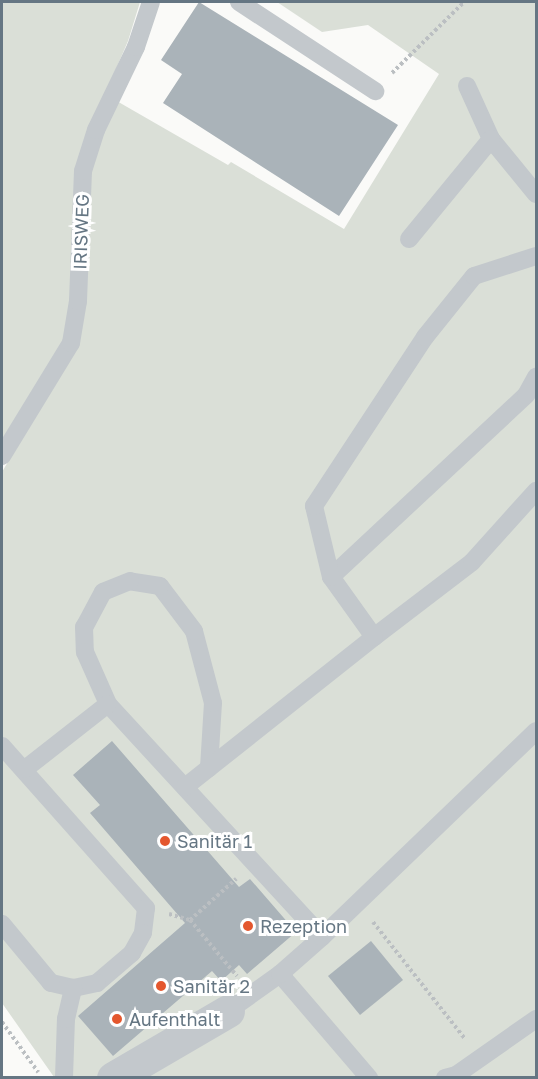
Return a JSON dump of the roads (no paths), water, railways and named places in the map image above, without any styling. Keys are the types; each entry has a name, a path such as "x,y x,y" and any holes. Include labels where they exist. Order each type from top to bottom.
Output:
{"street":[{"path":"113,1077 240,1003"}],"lane":[{"name":"IRISWEG","path":"2,456 71,343 78,301 83,171 96,130 136,47 151,2"},
{"path":"239,2 375,91"},
{"path":"467,86 491,139 537,194"},
{"path":"410,239 491,139"},
{"path":"374,637 331,577 314,506 425,338 474,276 537,256"},
{"path":"331,577 526,395 537,377"},
{"path":"185,787 472,562 537,491"},
{"path":"209,768 213,703 194,631 160,586 130,581 103,592 84,627 85,652 108,704 322,937"},
{"path":"25,769 108,704"},
{"path":"240,1003 280,974 322,937 537,731"},
{"path":"2,746 25,769 146,908 142,933 132,953 97,983 73,988 51,982 2,924"},
{"path":"280,974 370,1077"},
{"path":"64,1077 66,1019 73,988"},
{"path":"445,1077 480,1059 537,1019"}],"place":[{"name":"Sanitär 1","path":"165,841"},
{"name":"Rezeption","path":"248,926"},
{"name":"Sanitär 2","path":"161,986"},
{"name":"Aufenthalt","path":"117,1019"}]}
